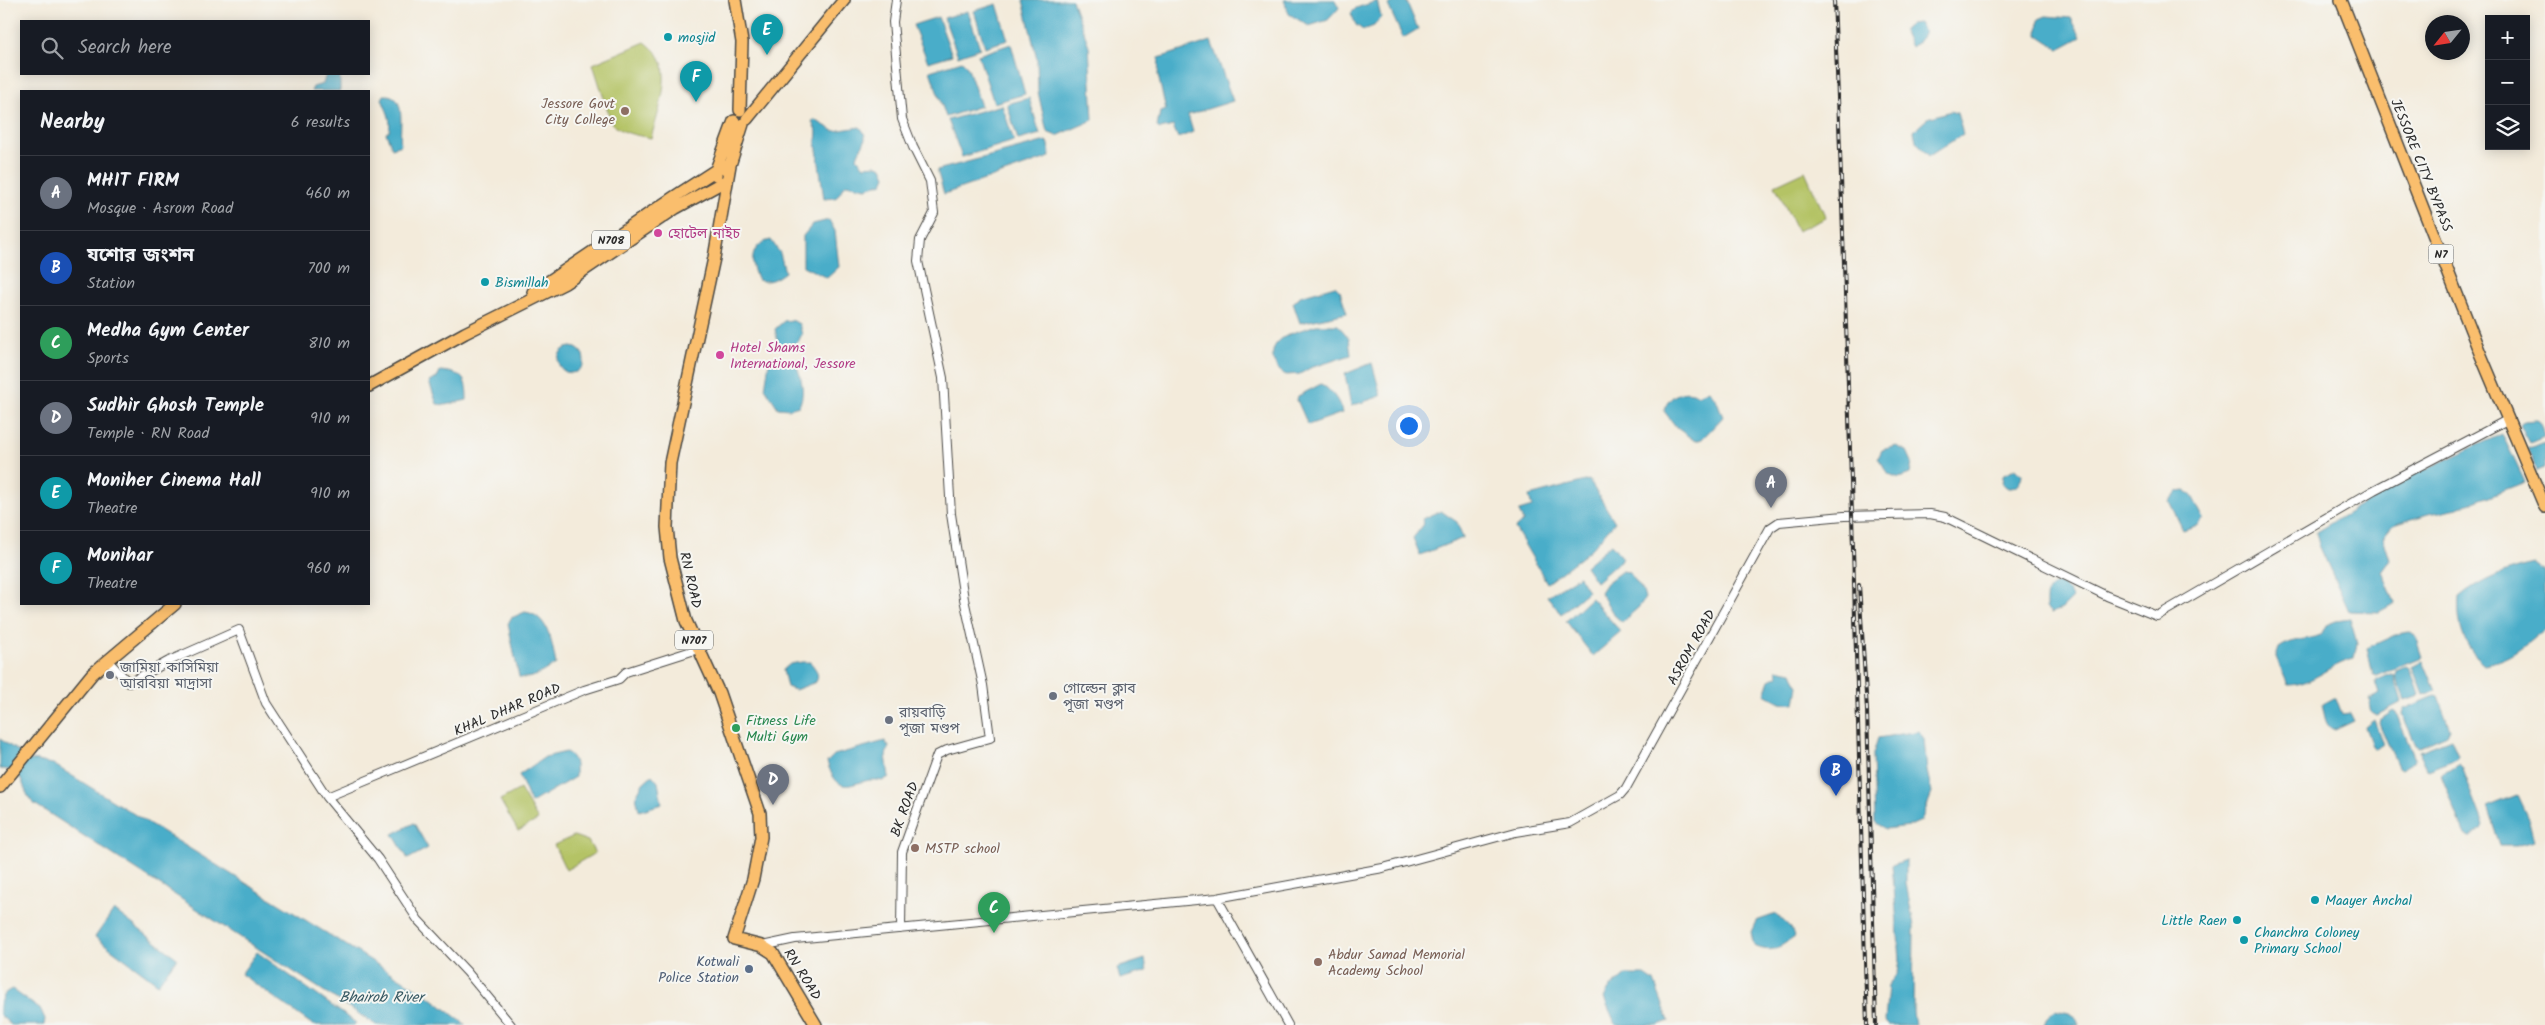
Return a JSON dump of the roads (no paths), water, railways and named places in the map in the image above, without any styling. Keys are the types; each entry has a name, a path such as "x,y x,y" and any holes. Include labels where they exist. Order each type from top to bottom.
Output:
{"highway":[{"path":"736,0 742,42 742,117"},
{"name":"N707","path":"722,182 716,170 742,117 834,0"},
{"name":"N707","path":"722,182 730,165 742,117 844,0"},
{"name":"JESSORE CITY BYPASS","path":"2341,0 2507,420 2545,507"},
{"name":"N708","path":"494,318 716,170 730,165"},
{"name":"N708","path":"370,385 494,318 565,284 676,208 722,182"},
{"name":"RN ROAD","path":"722,182 722,209 670,467 667,527 669,553 686,621 719,693 760,813 761,837 754,879 734,939 762,946 773,952 816,1025"},
{"path":"2,785 42,738 78,688 174,605"}],"street":[{"name":"BK ROAD","path":"896,0 893,22 902,119 930,181 934,213 920,240 918,260 943,378 951,514 990,738 947,750 937,755 902,852 901,929"},
{"name":"ASROM ROAD","path":"762,946 795,939 1217,898 1383,868 1516,832 1570,823 1620,795 1626,788 1770,528 1779,522 1847,516 1930,514 1945,517 2107,596 2157,616 2374,490 2507,420"},
{"path":"108,661 129,683 169,661 240,630 266,703 327,797 378,859 418,920 467,972 511,1025"},
{"name":"KHAL DHAR ROAD","path":"327,797 584,690 619,679 626,672 698,649"},
{"path":"1217,898 1288,1025"}],"water":[{"path":"1023,0 1072,0 1089,46 1093,120 1057,136 1047,132 1038,92 1037,59"},
{"path":"1284,0 1335,0 1339,8 1328,20 1309,26 1289,14"},
{"path":"1398,0 1406,0 1418,29 1403,38 1388,5"},
{"path":"1377,1 1381,17 1374,26 1363,30 1356,25 1351,13 1356,8"},
{"path":"997,4 1008,40 985,47 974,11"},
{"path":"968,11 980,48 958,56 944,18"},
{"path":"2046,16 2071,18 2081,37 2059,49 2038,35 2039,19"},
{"path":"938,17 952,55 928,62 913,25"},
{"path":"1919,23 1924,32 1920,40 1911,47 1903,30 1910,24"},
{"path":"1211,41 1233,101 1188,115 1193,132 1178,138 1173,126 1160,129 1157,127 1160,112 1166,110 1158,75 1159,58"},
{"path":"1011,44 1025,94 994,103 978,55"},
{"path":"962,61 967,66 981,106 946,117 930,71"},
{"path":"326,75 340,75 340,90 312,90 313,87 323,84"},
{"path":"384,95 392,96 397,100 400,107 401,145 392,148 386,133 389,131 390,122 382,99"},
{"path":"1029,98 1040,134 1018,140 1007,104"},
{"path":"1002,105 1014,141 962,157 948,120"},
{"path":"1951,111 1957,113 1963,134 1929,156 1916,141 1914,131 1928,118"},
{"path":"815,120 834,131 860,127 865,140 857,158 864,166 877,165 882,167 886,176 883,183 866,188 846,184 836,198 824,199 816,142 817,132 812,122"},
{"path":"1046,141 1049,144 1050,157 944,194 937,170"},
{"path":"829,220 835,231 839,267 827,278 803,266 803,236 813,224"},
{"path":"771,240 780,253 785,272 772,280 758,280 753,268 753,255 759,246"},
{"path":"1335,286 1340,291 1347,313 1300,323 1293,303 1300,296"},
{"path":"792,320 799,324 802,334 798,342 789,345 778,344 775,329 784,321"},
{"path":"1316,325 1338,325 1349,338 1351,355 1310,368 1300,374 1286,375 1274,363 1273,350 1276,344 1287,335"},
{"path":"571,347 581,350 584,360 581,370 571,373 561,370 558,360 561,350"},
{"path":"775,359 794,361 802,383 802,395 799,406 789,409 778,408 765,388 769,363"},
{"path":"1372,363 1381,396 1351,406 1345,374"},
{"path":"440,371 454,373 462,378 466,386 467,400 445,405 437,404 429,382 437,378"},
{"path":"1321,384 1334,396 1342,413 1308,425 1297,400 1298,396"},
{"path":"1709,390 1717,401 1723,417 1702,439 1695,441 1677,428 1664,411 1669,401 1677,394 1687,392 1698,395"},
{"path":"2537,420 2540,422 2544,437 2530,443 2520,425 2524,421"},
{"path":"2502,434 2525,482 2458,508 2428,514 2393,525 2383,537 2390,560 2382,571 2395,603 2379,612 2349,611 2319,545 2316,532 2406,478"},
{"path":"2541,443 2545,444 2545,468 2537,471 2533,458 2527,449"},
{"path":"1896,446 1907,451 1912,462 1910,474 1899,478 1889,474 1878,458 1882,450"},
{"path":"2016,468 2022,474 2021,480 2016,486 2008,488 2002,484 2003,475"},
{"path":"1589,480 1615,522 1589,551 1547,583 1515,528 1523,521 1519,511 1532,507 1529,496"},
{"path":"2185,491 2191,494 2204,519 2198,525 2183,530 2169,501 2177,492"},
{"path":"1441,511 1457,522 1463,538 1420,555 1413,538 1424,524 1422,519"},
{"path":"1611,544 1623,558 1596,582 1585,566"},
{"path":"2535,564 2545,572 2545,629 2510,655 2484,664 2466,642 2460,626 2459,598 2495,576"},
{"path":"1622,571 1629,572 1643,591 1645,598 1639,607 1622,622 1614,615 1600,592 1606,583"},
{"path":"1579,576 1588,591 1561,614 1547,596"},
{"path":"2058,584 2063,585 2073,598 2062,609 2051,613 2046,608 2047,593 2051,587"},
{"path":"1591,598 1621,632 1593,656 1566,621"},
{"path":"525,612 533,614 544,624 551,640 556,664 529,678 519,677 508,624 511,618"},
{"path":"2350,619 2357,643 2354,659 2337,665 2305,682 2288,685 2276,657 2279,648 2294,641 2321,635 2326,625"},
{"path":"2409,632 2415,636 2422,657 2376,676 2373,675 2367,648 2397,634"},
{"path":"2423,660 2436,691 2423,695 2412,666"},
{"path":"810,662 814,667 817,672 816,682 795,690 787,687 783,670 790,664"},
{"path":"2407,666 2410,668 2419,695 2405,700 2395,675 2396,671"},
{"path":"1777,669 1792,672 1798,686 1795,704 1780,702 1765,694 1770,680 1778,676"},
{"path":"2391,674 2394,675 2402,702 2377,715 2372,712 2369,699 2379,694 2376,680"},
{"path":"2435,696 2438,697 2450,729 2447,735 2420,747 2416,745 2402,714 2404,709"},
{"path":"2336,698 2342,714 2350,713 2354,721 2335,730 2327,723 2322,704"},
{"path":"2393,711 2396,713 2415,759 2401,769 2398,767 2379,723 2380,720"},
{"path":"2374,720 2383,744 2376,749 2372,746 2365,727"},
{"path":"1919,731 1924,739 1927,771 1932,793 1921,821 1910,826 1885,829 1875,822 1873,754 1878,738"},
{"name":"Bhairob River","path":"0,739 31,760 53,764 430,997 466,1025 376,1025 33,803 28,797 19,776 15,772 0,769"},
{"path":"2451,739 2458,755 2456,759 2427,770 2420,751"},
{"path":"885,741 889,747 886,755 889,777 882,781 873,780 844,785 838,782 832,775 827,762 834,755"},
{"path":"566,752 574,760 575,777 531,803 519,775 545,757"},
{"path":"2459,764 2462,767 2484,825 2482,829 2469,837 2464,833 2441,775"},
{"path":"652,775 658,782 662,804 639,811 636,796 643,783"},
{"path":"2517,795 2529,821 2534,841 2518,846 2500,846 2487,807"},
{"path":"414,823 428,848 408,859 393,834"},
{"path":"1906,860 1906,883 1914,926 1913,1012 1915,1025 1888,1025 1885,1022 1888,985 1898,973 1900,959 1892,865"},
{"path":"114,910 177,958 158,984 95,937"},
{"path":"1776,914 1791,928 1794,937 1771,950 1754,946 1751,932 1756,921"},
{"path":"257,952 356,1023 354,1025 313,1025 241,974"},
{"path":"1145,959 1147,971 1120,979 1117,968"},
{"path":"1626,975 1645,975 1654,981 1669,1021 1658,1025 1616,1025 1604,998 1609,989"},
{"path":"12,989 41,1010 45,1019 44,1025 11,1025 0,1015 3,996"},
{"path":"2055,1010 2069,1013 2076,1018 2079,1025 2044,1025 2047,1017"}],"railway":[{"path":"1834,0 1848,384 1867,1025"},
{"path":"1859,585 1867,710 1876,1025"}],"place":[{"name":"mosjid","path":"668,37"},
{"name":"Moniher Cinema Hall","path":"767,55"},
{"name":"Monihar","path":"696,102"},
{"name":"Jessore Govt City College","path":"625,111"},
{"name":"হোটেল নাইচ","path":"658,233"},
{"name":"Bismillah","path":"485,282"},
{"name":"Hotel Shams International, Jessore","path":"720,355"},
{"name":"MHIT FIRM","path":"1771,508"},
{"name":"জামিয়া কাসিমিয়া আরবিয়া মাদ্রাসা","path":"110,675"},
{"name":"গোল্ডেন ক্লাব পূজা মণ্ডপ","path":"1053,696"},
{"name":"রায়বাড়ি পূজা মণ্ডপ","path":"889,720"},
{"name":"Fitness Life Multi Gym","path":"736,728"},
{"name":"যশোর জংশন","path":"1836,796"},
{"name":"Sudhir Ghosh Temple","path":"773,805"},
{"name":"MSTP school","path":"915,848"},
{"name":"Maayer Anchal","path":"2315,900"},
{"name":"Little Raen","path":"2237,920"},
{"name":"Medha Gym Center","path":"994,933"},
{"name":"Chanchra Coloney Primary School","path":"2244,940"},
{"name":"Abdur Samad Memorial Academy School","path":"1318,962"},
{"name":"Kotwali Police Station","path":"749,969"}]}
